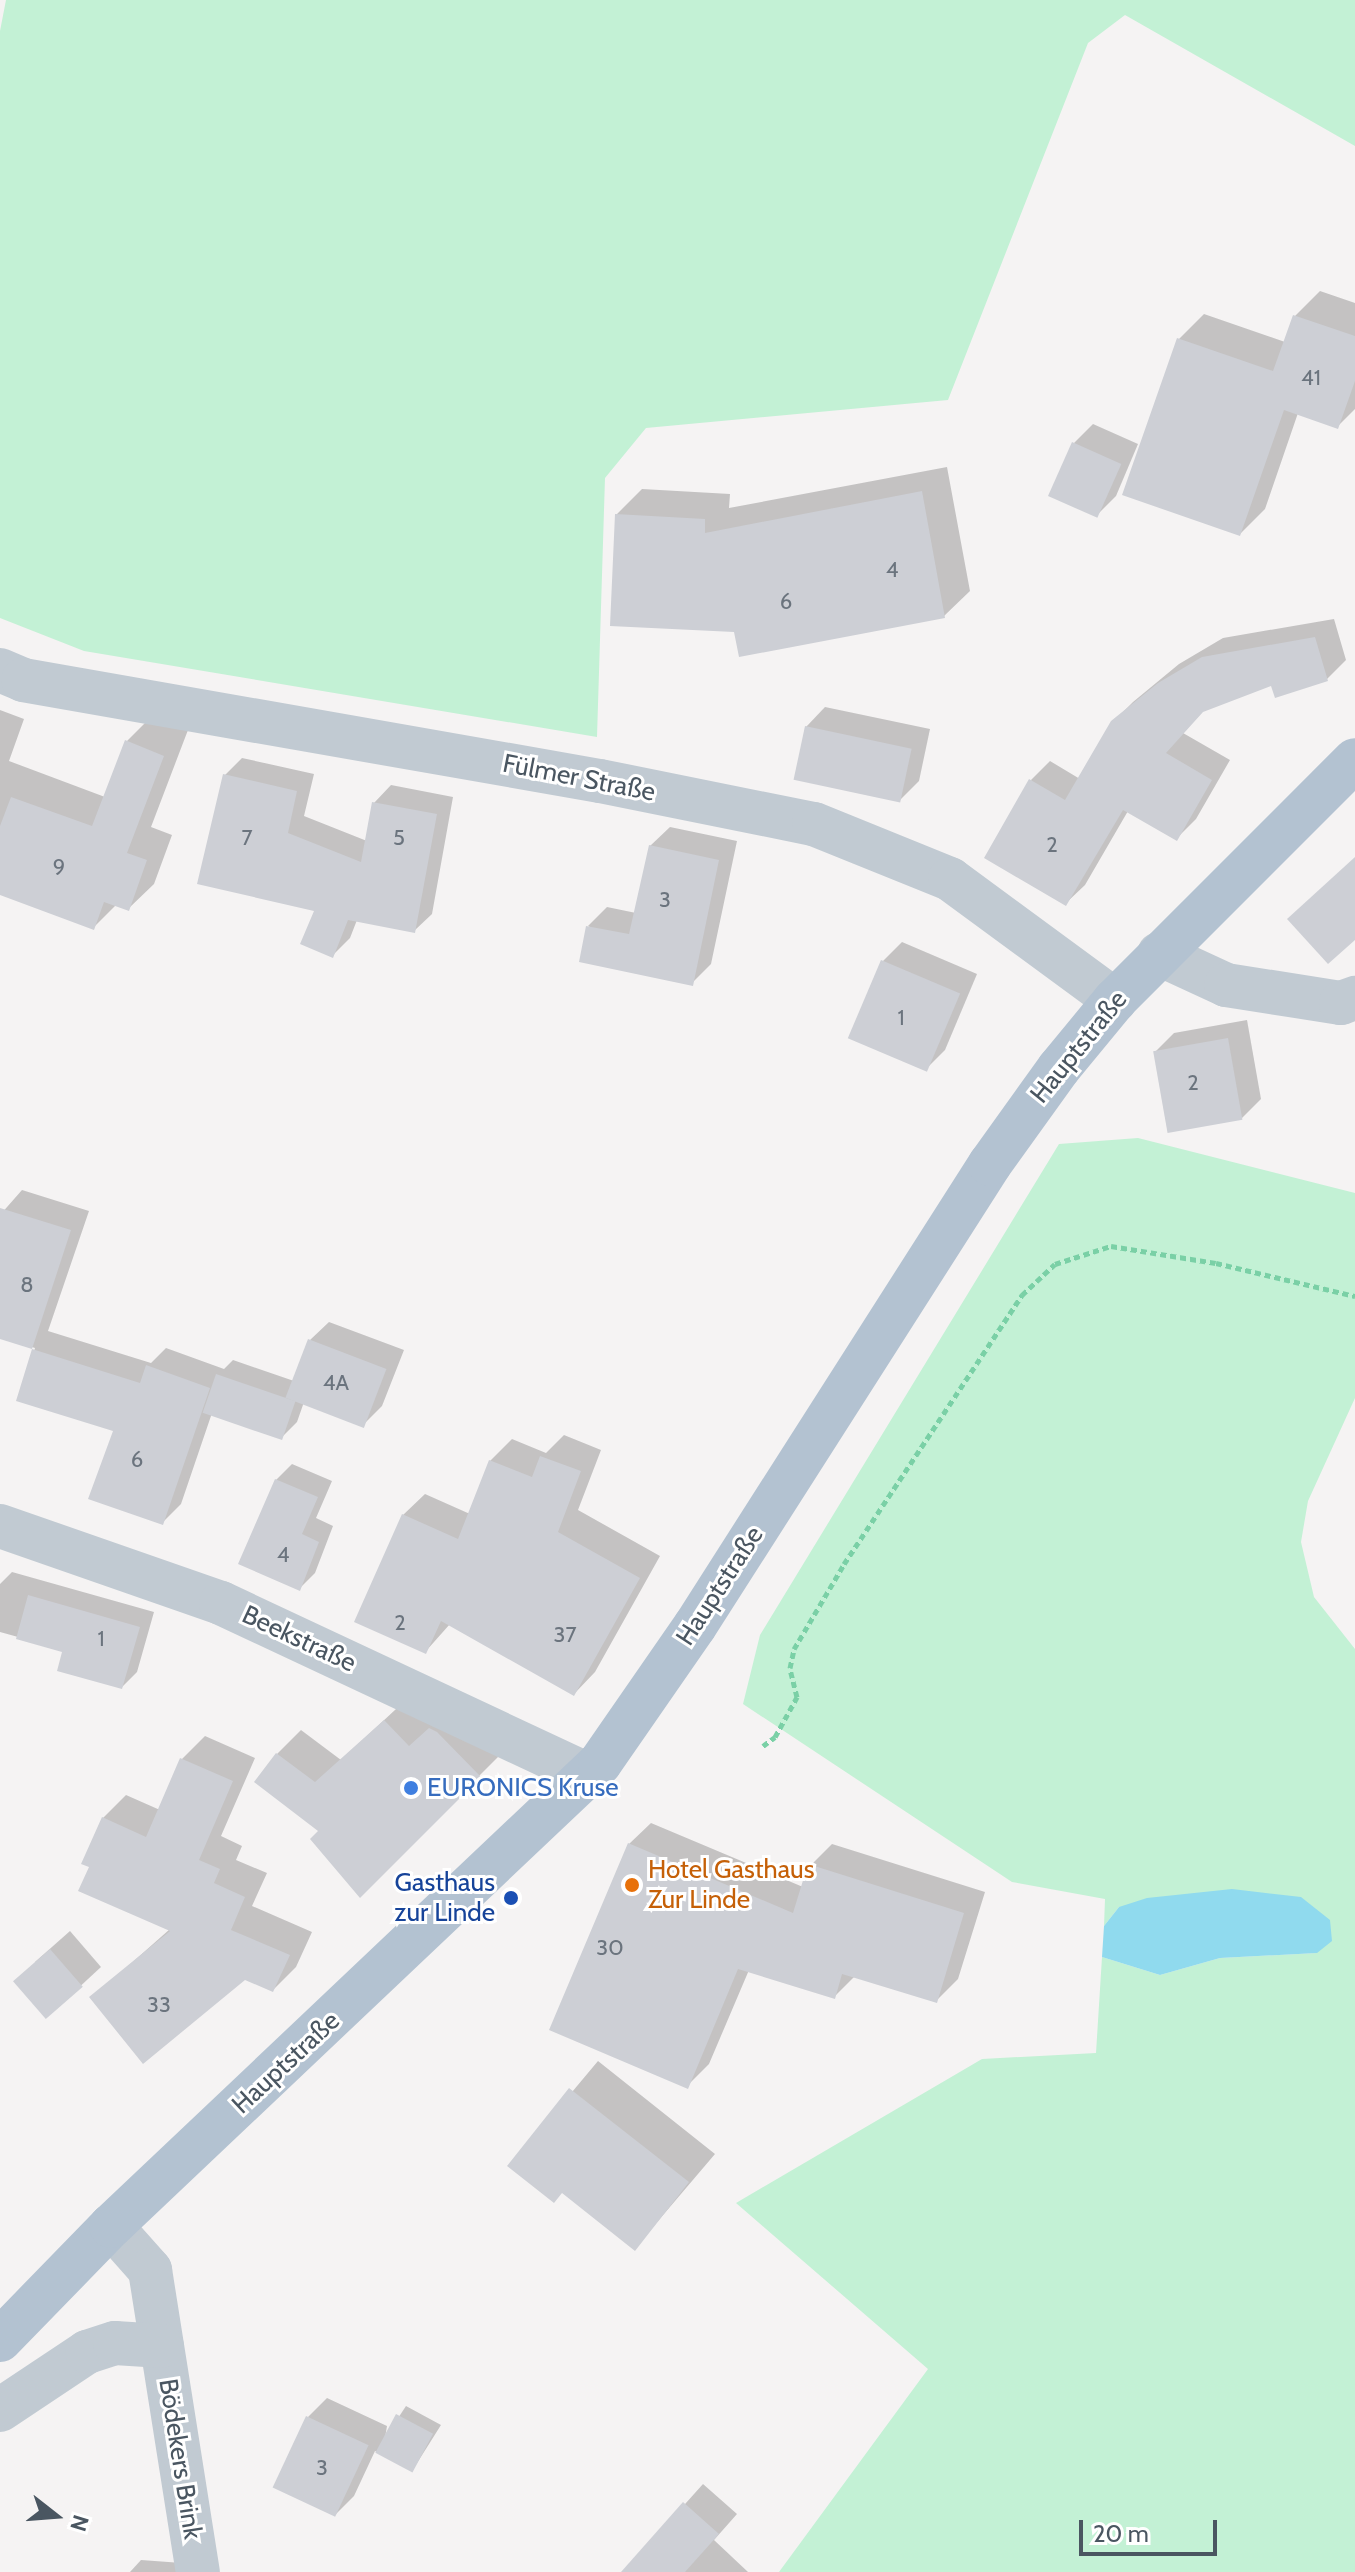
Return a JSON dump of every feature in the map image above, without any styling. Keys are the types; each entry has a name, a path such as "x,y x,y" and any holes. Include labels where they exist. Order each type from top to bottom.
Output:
{"main road":[{"name":"Hauptstraße","path":"0,2340 111,2226 589,1775 695,1626 990,1164 1115,1000 1355,760"}],"street":[{"name":"Fülmer Straße","path":"0,670 23,680 600,781 814,824 950,879 1115,1000"},
{"path":"1159,954 1226,985 1341,1003 1355,998"},
{"name":"Beekstraße","path":"0,1526 221,1603 589,1775"},
{"name":"Bödekers Brink","path":"111,2226 150,2270 198,2572"},
{"name":"Bödekers Brink","path":"0,2410 87,2352 115,2343 162,2346"}],"path":[{"path":"763,1746 775,1737 797,1697 790,1668 794,1649 844,1564 1022,1295 1055,1264 1075,1253 1111,1246 1216,1263 1355,1296"}],"green space":[{"path":"6,0 1355,0 1355,146 1125,15 1088,43 948,400 646,428 605,478 597,737 84,651 0,618 0,31"},
{"path":"1138,1138 1355,1193 1355,1398 1308,1501 1301,1542 1314,1597 1355,1649 1355,2572 779,2572 928,2369 736,2203 982,2059 1096,2053 1102,1957 1160,1975 1220,1958 1317,1953 1119,1907 1104,1926 1105,1899 1012,1882 743,1704 760,1635 1059,1144"}],"water":[{"path":"1232,1889 1301,1897 1330,1920 1332,1941 1317,1953 1220,1958 1160,1975 1102,1957 1104,1926 1119,1907 1147,1898"}],"building":[{"path":"1293,315 1355,336 1355,381 1338,429 1284,410 1240,536 1122,495 1177,338 1273,371"},
{"path":"1072,442 1121,464 1097,518 1048,496"},
{"path":"922,491 945,618 739,657 734,632 610,626 615,514 705,519 705,533"},
{"path":"1315,637 1328,681 1275,698 1271,686 1203,712 1166,753 1212,780 1177,841 1123,810 1066,906 984,858 1029,779 1065,800 1111,721 1158,683 1202,657"},
{"path":"805,726 912,749 900,802 794,780"},
{"path":"125,740 164,756 127,853 147,860 129,911 104,902 94,930 0,895 0,826 11,797 92,826"},
{"path":"223,774 297,791 288,833 361,862 372,802 437,814 415,933 348,920 333,958 300,944 314,911 197,884"},
{"path":"649,845 719,860 693,986 579,962 586,926 629,934"},
{"path":"1355,857 1355,940 1328,964 1287,919"},
{"path":"881,960 960,994 927,1072 848,1038"},
{"path":"1228,1038 1242,1120 1168,1133 1153,1051"},
{"path":"0,1208 71,1230 32,1349 0,1339"},
{"path":"308,1339 386,1369 364,1428 285,1398"},
{"path":"32,1349 140,1383 146,1365 210,1388 163,1525 88,1499 113,1431 16,1401"},
{"path":"216,1374 295,1401 282,1440 203,1413"},
{"path":"540,1456 581,1471 558,1532 640,1578 574,1696 441,1621 426,1654 354,1622 402,1514 458,1539 489,1460 532,1477"},
{"path":"275,1479 318,1497 302,1534 319,1542 300,1591 238,1564"},
{"path":"28,1595 140,1627 122,1689 57,1671 62,1652 16,1639"},
{"path":"384,1720 409,1746 429,1728 437,1732 481,1777 360,1898 310,1839 318,1831 254,1782 276,1753 315,1782"},
{"path":"180,1758 233,1781 199,1860 220,1869 214,1883 245,1897 231,1930 290,1955 273,1992 245,1980 143,2064 89,1997 170,1931 78,1891 89,1867 81,1864 102,1817 146,1837"},
{"path":"628,1843 793,1913 808,1864 964,1913 937,2003 842,1974 835,1999 738,1969 688,2089 549,2030"},
{"path":"50,1949 83,1987 46,2019 13,1981"},
{"path":"569,2088 689,2182 635,2251 562,2193 554,2203 507,2166"},
{"path":"396,2414 433,2434 412,2473 375,2453"},
{"path":"306,2416 369,2445 335,2517 273,2488"},
{"path":"683,2502 719,2534 685,2572 621,2572"}],"place":[{"name":"EURONICS Kruse","path":"411,1788"},
{"name":"Hotel Gasthaus Zur Linde","path":"632,1885"},
{"name":"Gasthaus zur Linde","path":"511,1898"}]}
